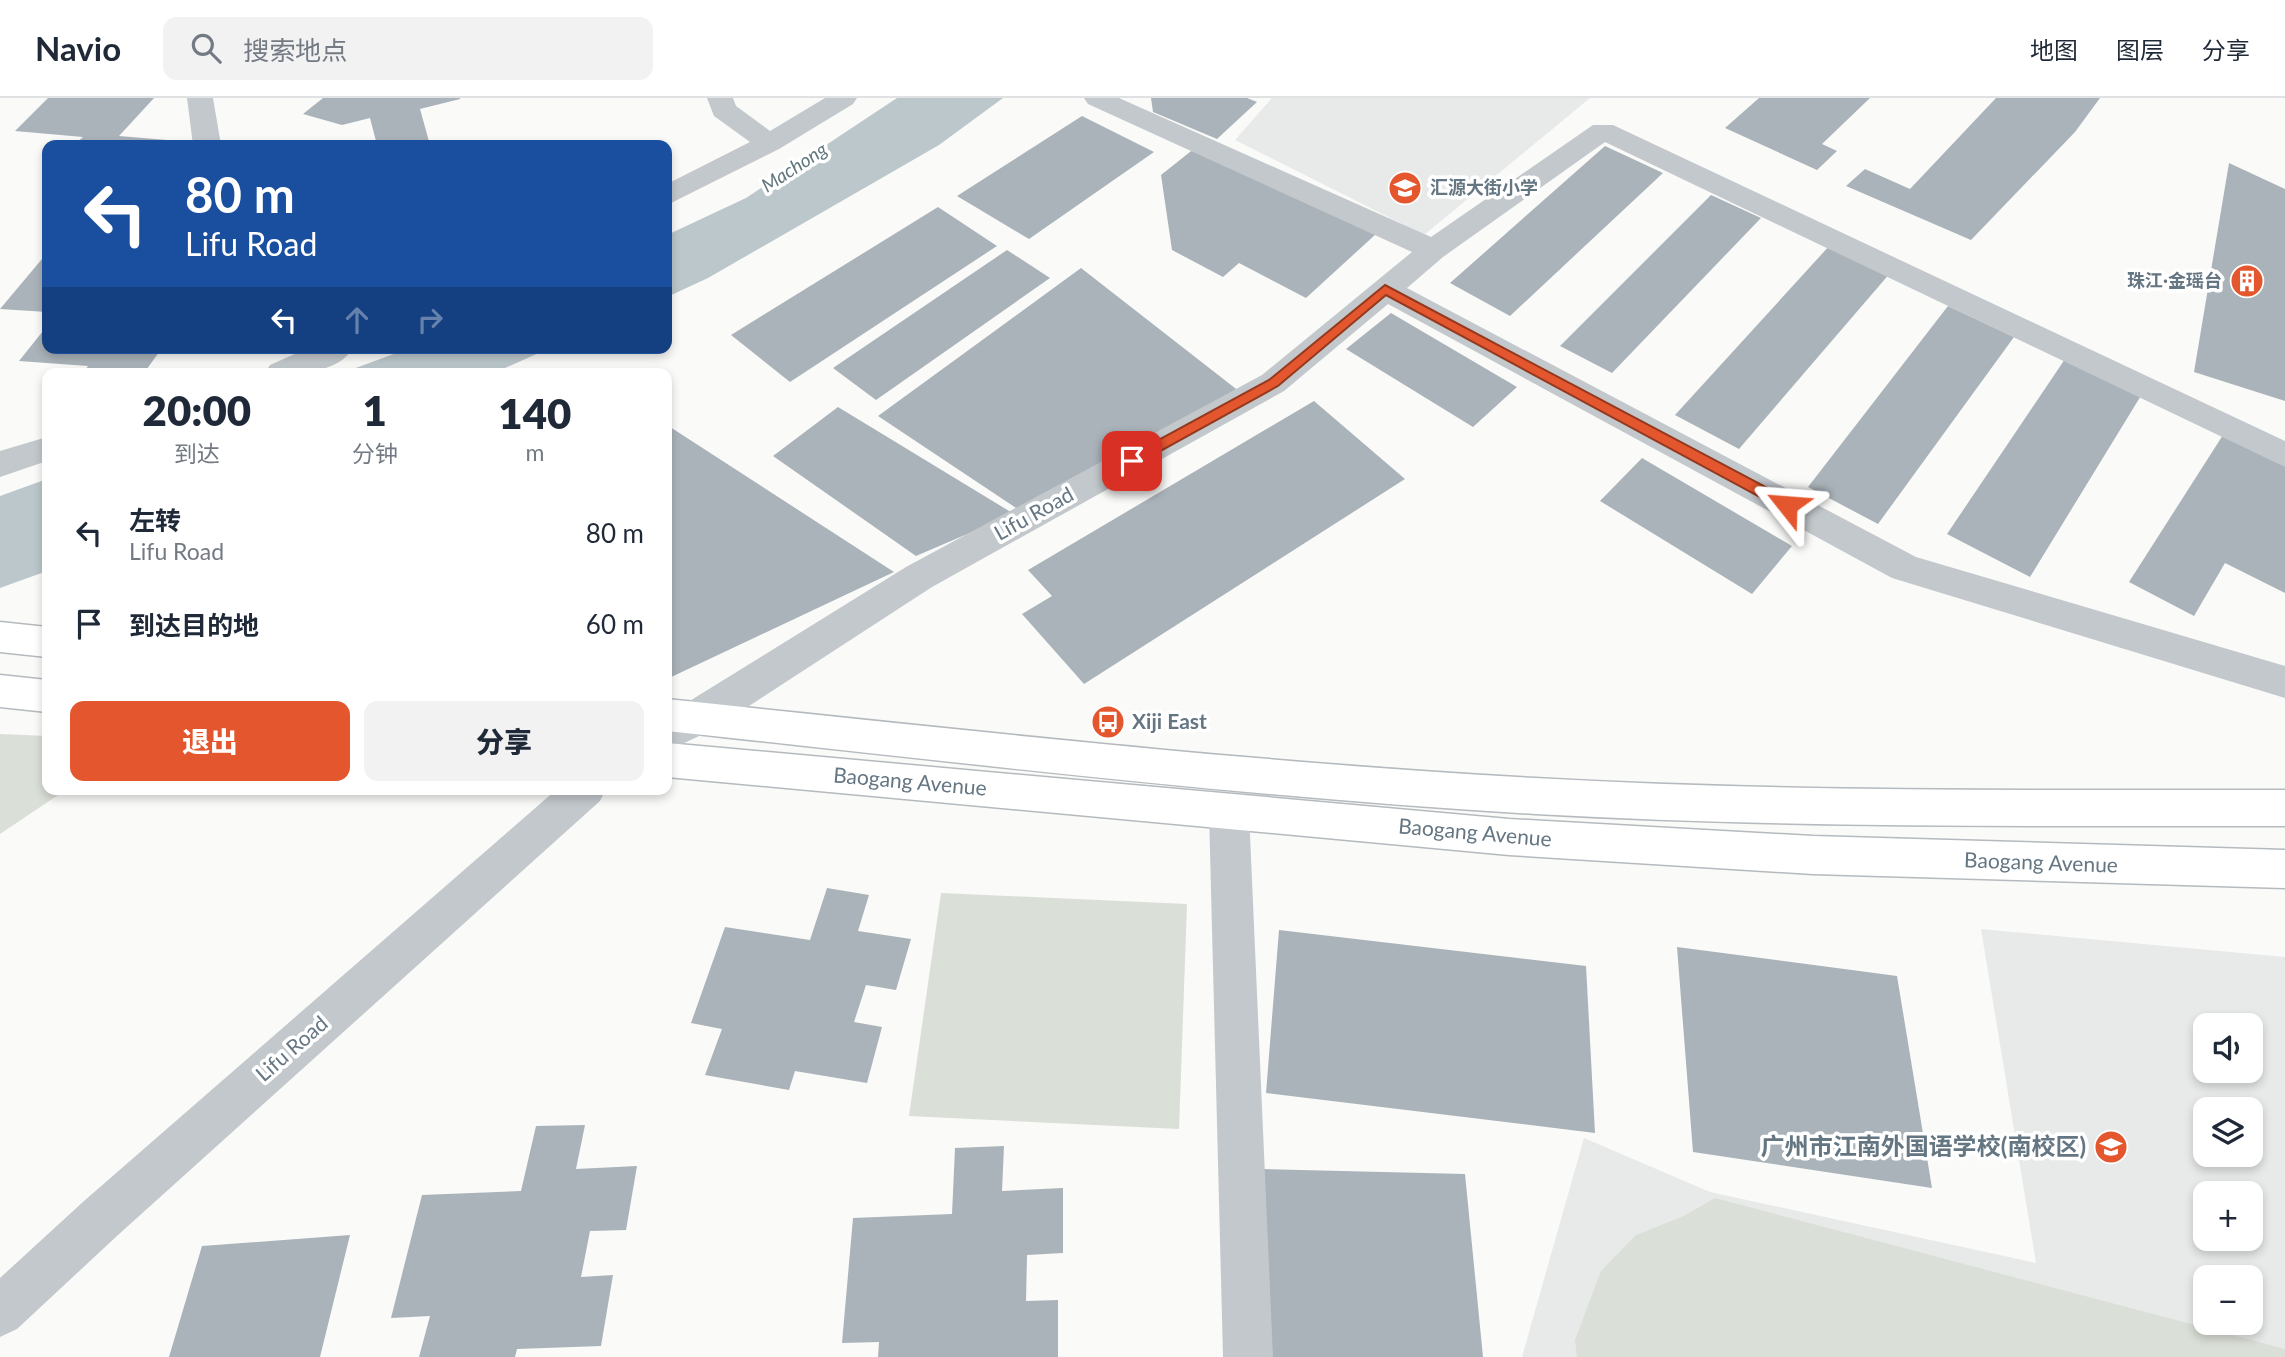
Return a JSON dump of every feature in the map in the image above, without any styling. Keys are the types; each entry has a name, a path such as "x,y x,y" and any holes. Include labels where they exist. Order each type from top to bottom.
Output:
{"main road":[{"path":"0,637 42,641"},
{"path":"0,691 42,695"},
{"name":"Baogang Avenue","path":"677,722 1295,778 1534,796 1731,805 2285,808"},
{"name":"Baogang Avenue","path":"672,760 1508,837 1813,855 2285,869"}],"street":[{"path":"200,98 206,140"},
{"path":"720,98 724,110 769,142"},
{"path":"672,193 769,142 844,98"},
{"path":"1097,98 1433,250"},
{"name":"Lifu Road","path":"677,722 919,578 1273,383 1433,250 1603,131 2285,455"},
{"path":"1385,289 1905,568 2285,682"},
{"path":"280,364 316,354"},
{"path":"0,464 42,451"},
{"name":"Lifu Road","path":"0,1312 101,1218 579,795"},
{"path":"1230,812 1248,1357"}],"shaded area":[{"name":"汇源大街小学","path":"1272,98 1590,98 1424,235 1235,140"},
{"path":"0,734 42,736 42,795 58,795 0,834"},
{"path":"941,893 1187,904 1179,1129 909,1116"},
{"name":"广州市江南外国语学校(南校区)","path":"1981,929 2285,957 2285,1357 1522,1357 1584,1138 1710,1192 2036,1263"},
{"path":"1715,1198 2193,1325 2193,1335 2232,1335 2285,1349 2285,1357 1577,1357 1575,1340 1601,1271 1636,1235 1684,1216"}],"water":[{"name":"Machong","path":"897,98 1003,98 939,145 708,278 672,295 672,233 746,198"},
{"path":"394,354 537,354 505,368 356,368"},
{"path":"42,481 42,573 0,588 0,496"}],"building":[{"path":"48,98 154,98 119,136 167,140 80,140 83,137 15,131"},
{"path":"323,98 460,98 420,109 429,140 376,140 370,118 342,125 303,114"},
{"path":"1151,98 1247,98 1257,102 1217,139 1153,112"},
{"path":"1759,98 1870,98 1822,144 1837,151 1817,170 1725,128"},
{"path":"1996,98 2100,98 2075,132 1971,240 1846,186 1865,169 1910,189"},
{"path":"1082,116 1154,152 1029,239 957,196"},
{"path":"1605,146 1663,173 1510,316 1450,283"},
{"path":"1195,148 1376,234 1306,298 1239,263 1223,277 1172,250 1161,175"},
{"name":"珠江·金瑶台","path":"2229,163 2285,189 2285,401 2194,372"},
{"path":"1711,195 1761,218 1612,373 1560,346"},
{"path":"938,207 997,246 790,382 731,335"},
{"path":"1831,244 1891,272 1739,449 1675,415"},
{"path":"1007,250 1050,278 876,400 833,368"},
{"path":"42,259 42,312 0,309"},
{"path":"1081,268 1240,392 1019,510 878,416"},
{"path":"1948,306 2014,337 1878,524 1808,487"},
{"path":"1391,313 1517,387 1473,427 1346,349"},
{"path":"42,332 42,354 158,354 148,368 87,368 88,366 19,361"},
{"path":"2065,359 2142,394 2030,577 1947,534"},
{"path":"1314,401 1405,479 1084,684 1022,614 1052,596 1028,570"},
{"path":"838,407 1014,514 916,556 773,456"},
{"path":"672,428 894,572 672,677"},
{"path":"2223,435 2285,465 2285,593 2225,563 2194,616 2129,582"},
{"path":"1642,458 1792,546 1752,594 1600,501"},
{"path":"827,888 869,895 858,931 911,939 896,990 866,985 854,1022 882,1027 867,1083 795,1071 789,1090 705,1075 722,1029 691,1023 725,927 810,940"},
{"path":"1279,930 1586,966 1595,1133 1266,1093"},
{"path":"1677,947 1897,976 1932,1188 1693,1152"},
{"path":"585,1125 576,1169 637,1166 626,1230 590,1231 581,1277 613,1275 601,1346 517,1349 515,1357 419,1357 430,1316 391,1318 422,1195 521,1191 536,1126"},
{"path":"1004,1146 1002,1191 1063,1188 1063,1253 1027,1255 1026,1301 1058,1300 1058,1357 878,1357 879,1342 842,1343 853,1218 952,1214 955,1148"},
{"path":"1262,1169 1465,1174 1483,1357 1266,1357"},
{"path":"350,1235 320,1357 169,1357 202,1246"}],"place":[{"name":"汇源大街小学","path":"1405,188"},
{"name":"珠江·金瑶台","path":"2247,281"},
{"name":"Xiji East","path":"1108,722"},
{"name":"广州市江南外国语学校(南校区)","path":"2111,1147"}],"route":[{"path":"1132,461 1273,383 1385,289 1787,505"}]}
